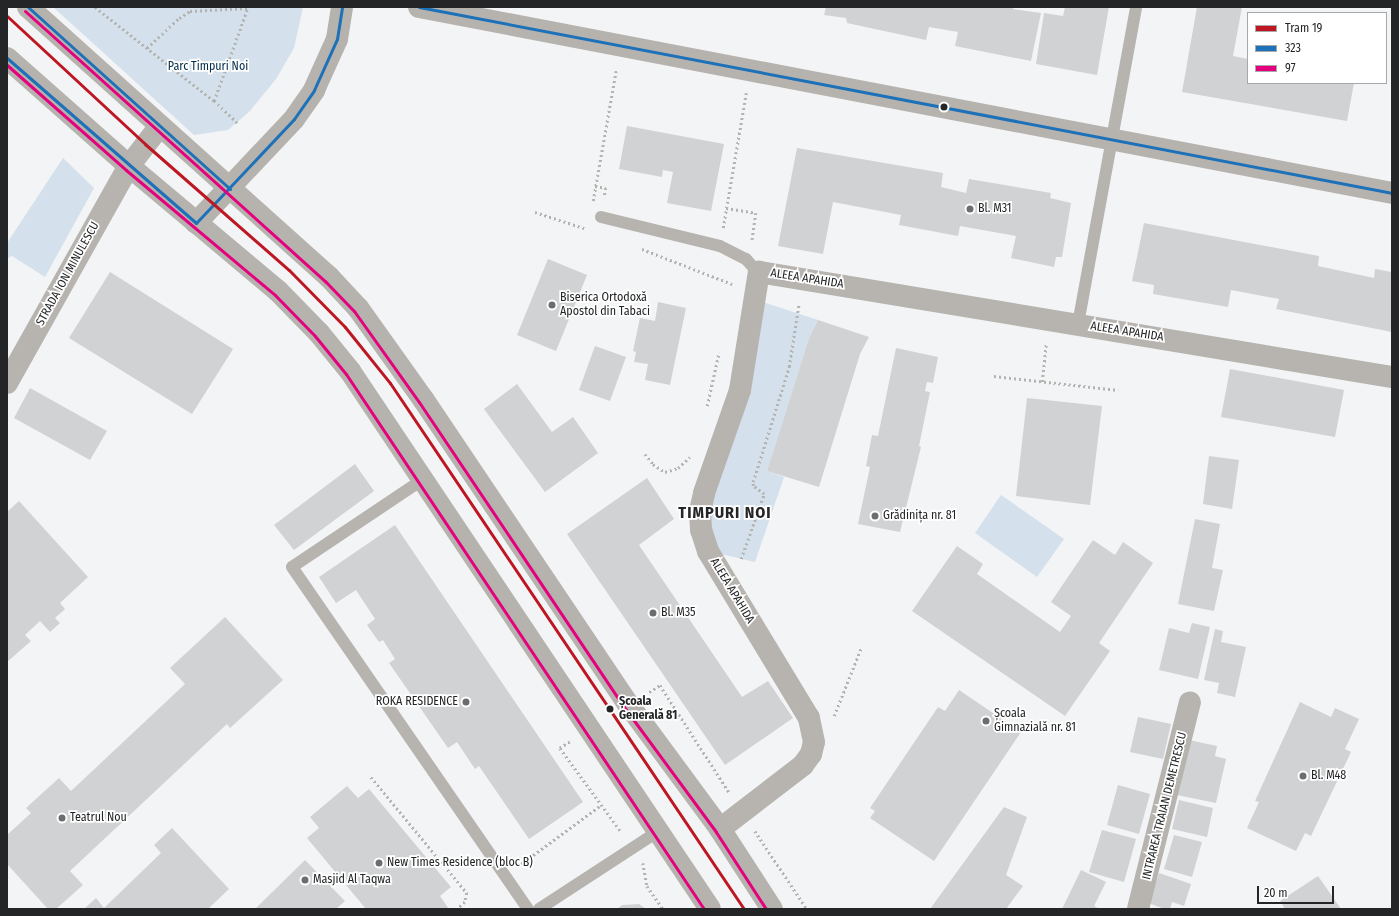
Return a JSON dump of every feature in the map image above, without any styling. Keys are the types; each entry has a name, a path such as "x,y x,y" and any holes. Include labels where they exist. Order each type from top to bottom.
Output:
{"main road":[{"path":"28,7 159,127 329,277 358,308 403,370 628,704 720,829 772,909"},
{"path":"196,223 294,120 314,90 336,39 342,7"},
{"path":"419,7 1392,193"},
{"path":"7,58 129,166 278,291 319,333 350,371 657,832 710,909"}],"street":[{"name":"STRADA ION MINULESCU","path":"7,383 129,166 159,127"},
{"name":"ALEEA APAHIDA","path":"814,742 809,718 708,551 701,530 700,511 704,492 740,390 752,266 1078,324 1392,377"},
{"name":"INTRAREA TRAIAN DEMETRESCU","path":"1138,909 1190,702"},
{"path":"720,829 803,765 811,754 814,742"}],"lane":[{"path":"1078,324 1136,7"},
{"path":"601,217 720,246 752,266"},
{"path":"422,480 292,567 528,909"},
{"path":"539,909 657,832"}],"path":[{"path":"95,7 214,102 237,123"},
{"path":"188,7 190,11"},
{"path":"147,48 180,18 190,11 247,7 214,102"},
{"path":"591,207 620,46"},
{"path":"720,246 750,71"},
{"path":"726,208 756,213 749,252 752,266"},
{"path":"742,559 764,494 753,486 753,482 789,367 798,313"},
{"path":"706,409 721,347"},
{"path":"1042,382 1045,358"},
{"path":"994,376 1118,390"},
{"path":"645,454 653,464 665,472 678,468 692,454"},
{"path":"814,742 830,726 861,648"},
{"path":"370,777 466,890 467,899 457,909"},
{"path":"505,875 601,805"}],"green space":[{"name":"Parc Timpuri Noi","path":"53,7 303,7 294,48 276,79 250,111 228,130 194,135"},
{"path":"63,158 94,188 45,277 12,256 7,258 7,243"},
{"path":"754,299 818,320 809,338 767,471 784,477 755,562 708,551 701,530"},
{"path":"1001,495 1064,539 1037,577 975,533"}],"building":[{"path":"826,7 1013,7 1013,9 1041,13 1031,61 955,46 958,32 929,27 926,40 847,23 846,18 824,15"},
{"path":"1065,7 1109,7 1097,75 1036,64 1044,13 1063,16"},
{"path":"1197,7 1242,7 1233,56 1247,59 1247,84 1354,84 1347,121 1182,92"},
{"path":"627,126 724,144 711,211 667,203 673,172 663,170 662,177 619,169"},
{"name":"Bl. M31","path":"797,148 943,173 941,187 966,193 969,179 1051,193 1050,198 1071,203 1062,257 1056,257 1054,267 1011,258 1016,236 960,226 958,236 899,225 901,215 833,202 823,254 778,246"},
{"path":"1144,223 1319,256 1318,266 1374,278 1375,269 1392,272 1392,332 1276,309 1279,299 1231,290 1228,307 1153,294 1154,285 1132,281"},
{"name":"Biserica Ortodoxă Apostol din Tabaci","path":"548,259 587,275 556,351 517,335"},
{"path":"110,272 233,349 192,414 69,338"},
{"path":"658,302 686,308 670,385 645,380 648,364 634,362 636,352 633,351 640,318 655,321"},
{"path":"818,320 869,337 860,354 819,487 767,471 809,338"},
{"path":"595,346 626,357 610,401 579,390"},
{"path":"896,348 938,357 933,383 927,382 925,391 930,392 919,446 921,447 900,532 858,524 870,467 866,466 872,435 878,436"},
{"path":"1230,369 1344,390 1335,437 1221,417"},
{"path":"517,384 552,432 573,417 598,453 545,492 484,409"},
{"path":"30,388 107,431 90,460 14,418"},
{"path":"1027,398 1102,406 1090,505 1016,496"},
{"path":"1209,456 1239,460 1232,509 1203,504"},
{"path":"355,464 374,491 294,550 274,525"},
{"name":"Bl. M35","path":"647,478 674,519 639,545 742,697 768,681 793,718 725,765 567,534"},
{"path":"19,501 88,577 60,603 65,609 55,618 60,623 50,632 40,621 25,635 31,641 7,662 7,512"},
{"path":"1195,519 1220,524 1212,568 1223,570 1214,611 1178,604"},
{"name":"ROKA RESIDENCE","path":"395,525 583,802 529,839 479,766 475,769 457,742 448,748 389,663 395,659 383,640 379,642 367,625 375,619 356,590 336,603 319,577"},
{"path":"1093,540 1115,555 1123,542 1153,563 1099,643 1110,651 1065,716 912,611 957,546 983,564 977,574 1060,632 1071,616 1051,602"},
{"path":"225,617 283,680 230,728 227,724 70,871 83,885 56,909 48,909 7,864 7,835 31,813 26,808 59,778 71,791 185,684 170,668"},
{"path":"1192,623 1210,627 1198,679 1159,670 1169,628 1189,633"},
{"path":"1215,629 1223,631 1221,642 1246,647 1235,697 1217,693 1219,683 1204,680"},
{"path":"959,690 1021,732 934,861 870,818 875,811 870,808 938,707 945,711"},
{"name":"Bl. M48","path":"1300,702 1331,717 1335,708 1359,719 1345,749 1351,752 1311,836 1305,833 1296,851 1247,828 1259,802 1255,801"},
{"path":"1138,717 1171,724 1163,759 1130,752"},
{"path":"1189,740 1217,746 1215,756 1226,759 1216,803 1177,795"},
{"path":"1118,785 1150,794 1139,834 1107,825"},
{"name":"New Times Residence (bloc B)","path":"347,786 358,798 369,789 451,887 440,896 449,909 366,909 307,838 319,828 310,817"},
{"path":"1179,800 1213,808 1207,837 1172,829"},
{"path":"1004,807 1027,817 1006,875 1023,886 1006,909 930,909"},
{"path":"172,828 229,889 208,909 84,909 96,898 104,908 161,853 154,845"},
{"path":"1102,830 1136,839 1124,882 1089,872"},
{"path":"1174,835 1202,842 1192,877 1164,869"},
{"name":"Masjid Al Taqwa","path":"305,860 345,901 336,909 255,909"},
{"path":"1081,870 1106,882 1094,906 1100,909 1062,909"},
{"path":"1159,873 1191,884 1184,906 1172,902 1170,909 1165,909 1148,903"},
{"path":"1318,876 1341,909 1285,909 1280,901"},
{"path":"639,904 646,909 617,909 622,905"}],"tram line":[{"name":"19","path":"7,16 145,144 289,270 345,327 390,383 744,909"}],"transit line":[{"name":"323","path":"28,7 230,189"},
{"name":"323","path":"7,58 196,223 294,119 314,90 337,39 342,7"},
{"name":"323","path":"419,7 1392,193"},
{"name":"97","path":"25,11 325,281 354,311 419,402 624,707 716,832 766,909"},
{"name":"97","path":"7,65 126,170 275,295 315,336 346,374 704,909"}],"place":[{"name":"Bl. M31","path":"970,209"},
{"name":"Biserica Ortodoxă Apostol din Tabaci","path":"552,305"},
{"name":"Grădinița nr. 81","path":"875,516"},
{"name":"Bl. M35","path":"653,613"},
{"name":"ROKA RESIDENCE","path":"466,702"},
{"name":"Școala Generală 81","path":"610,709"},
{"name":"Școala Gimnazială nr. 81","path":"986,721"},
{"name":"Bl. M48","path":"1303,776"},
{"name":"Teatrul Nou","path":"62,818"},
{"name":"New Times Residence (bloc B)","path":"379,863"},
{"name":"Masjid Al Taqwa","path":"305,880"}],"district":[{"name":"TIMPURI NOI","path":"725,513"}]}
